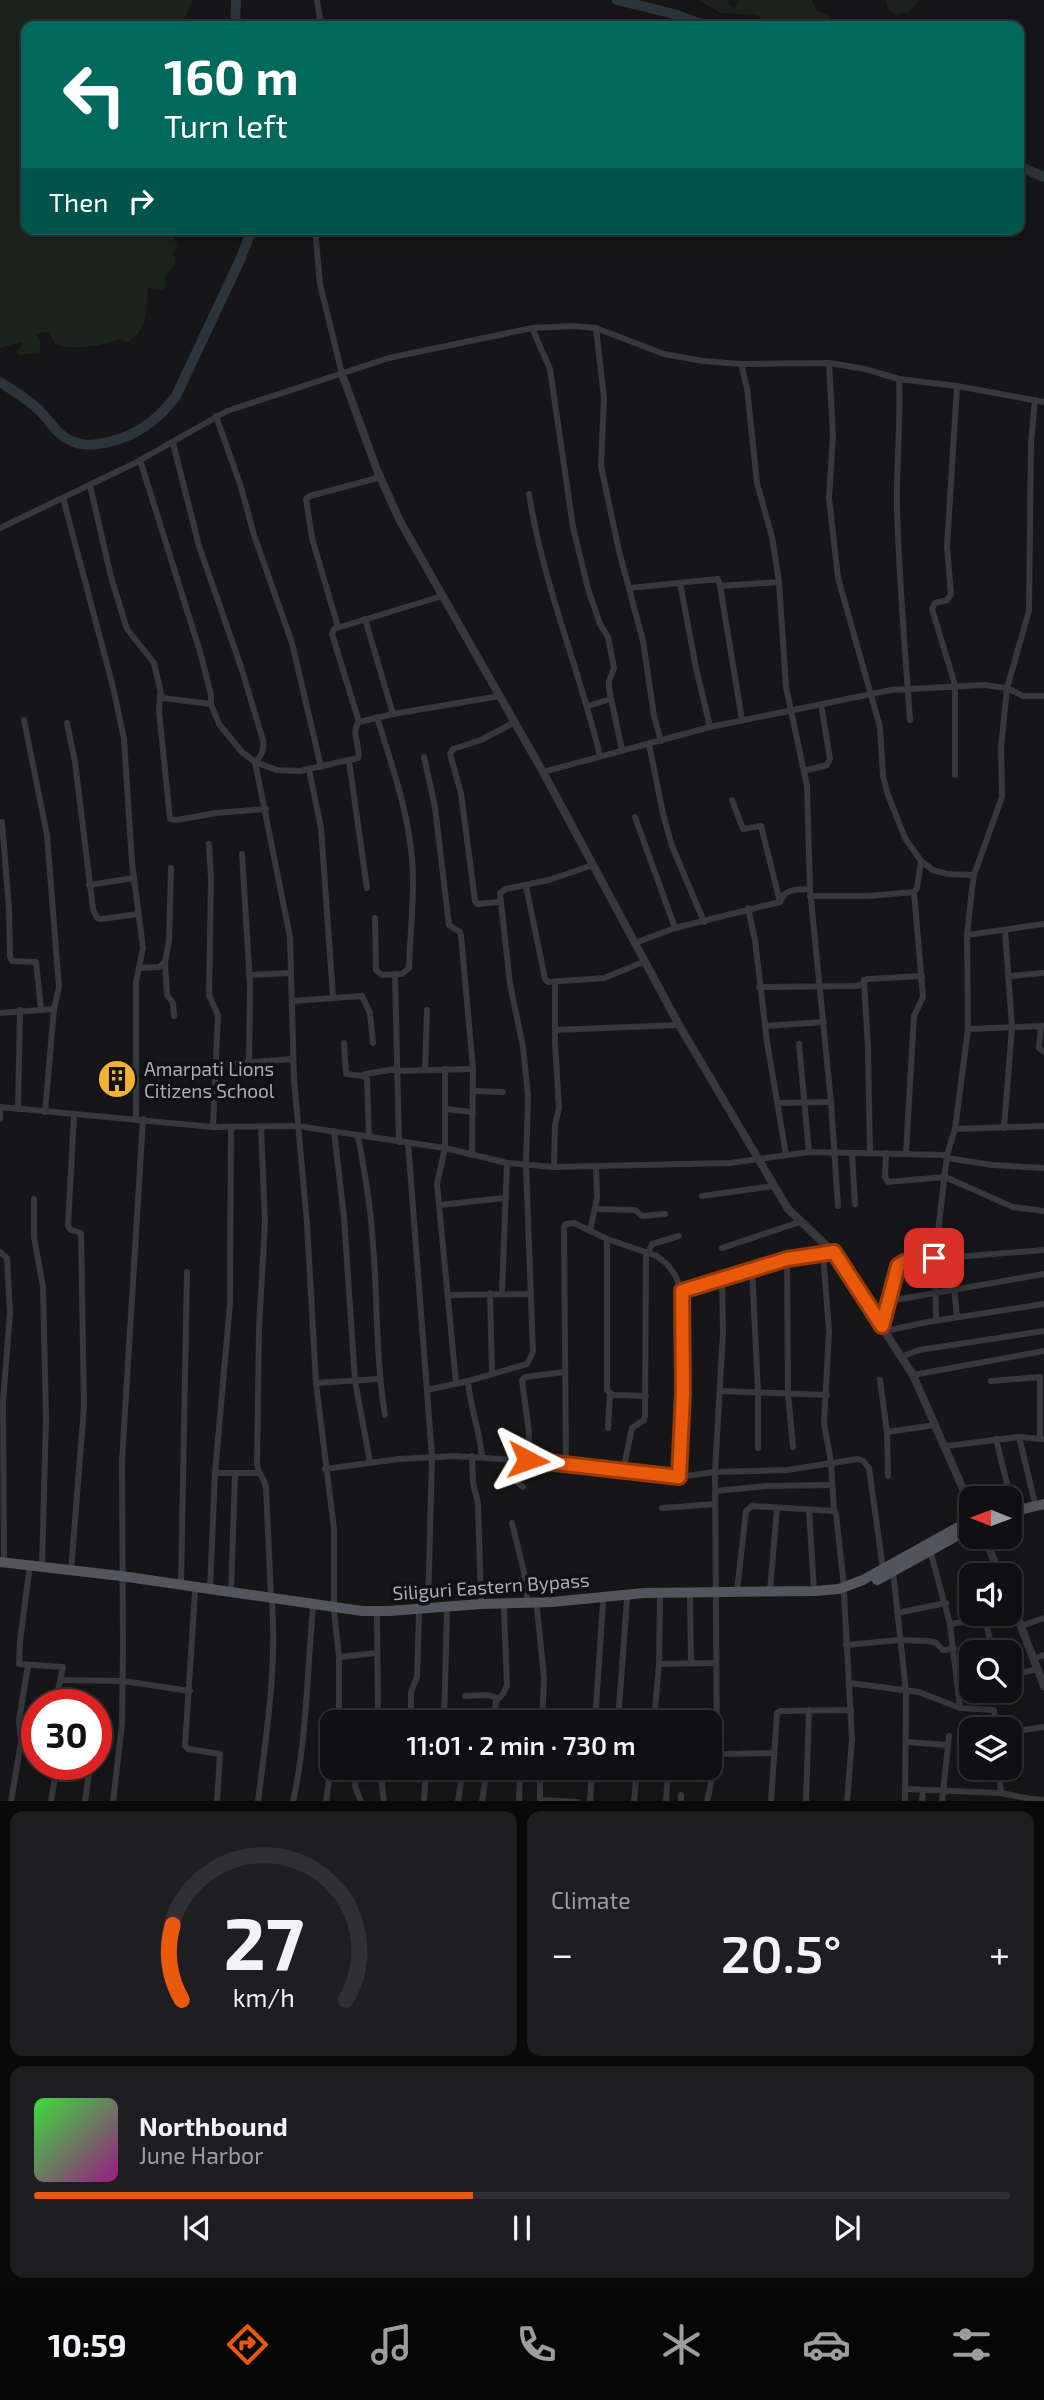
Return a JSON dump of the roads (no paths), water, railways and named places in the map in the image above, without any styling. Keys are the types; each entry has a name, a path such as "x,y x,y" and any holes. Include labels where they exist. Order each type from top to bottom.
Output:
{"main road":[{"path":"1022,1504 1041,1500"},
{"name":"Siliguri Eastern Bypass","path":"888,1570 959,1527"},
{"name":"Siliguri Eastern Bypass","path":"1,1565 29,1572 181,1584 377,1617 504,1610 624,1594 818,1597 844,1591 959,1534"},
{"name":"Siliguri Eastern Bypass","path":"1,1565 71,1571 195,1592 376,1611 481,1604 532,1606 690,1597 737,1591 844,1591"}],"street":[{"path":"317,0 320,21"},
{"path":"316,235 320,284 342,374 400,521 543,772 678,1025 758,1161 788,1209 834,1252 913,1374 962,1486"},
{"path":"532,328 550,369 573,527 585,577 610,647 614,668 609,681 611,699 622,750"},
{"path":"0,528 173,443 216,416 389,358 532,328 596,328 664,354 703,361 741,364 830,363 899,379 957,386 1044,402"},
{"path":"596,328 604,398 601,466 619,551 643,641 654,716 661,741"},
{"path":"830,363 833,435 830,519 838,578 880,727 883,776 888,795 905,838 921,861 933,870 947,874 974,875"},
{"path":"741,364 747,388 757,483 772,537 779,582 786,687 808,797 810,892 824,1022 838,1206"},
{"path":"899,379 901,415 897,505 900,600 910,720"},
{"path":"955,775 955,685 932,609 935,603 947,600 951,594 947,547 957,386"},
{"path":"936,1320 934,1258 968,1029 967,935 974,875 1002,797 1001,748 1007,688 1029,611 1031,443 1035,400"},
{"path":"216,416 292,643 321,767"},
{"path":"173,443 199,546 263,740 263,752 255,762"},
{"path":"140,460 201,655 210,688 211,704 219,724 242,752 255,762 277,770 309,770 358,758 355,731 359,722 332,634 334,629 442,596"},
{"path":"338,627 312,538 306,499 381,477"},
{"path":"90,485 111,577 127,629 154,663 160,694 159,711 170,818 177,820 215,813 266,809"},
{"path":"529,494 542,557 588,706 600,756"},
{"path":"63,498 92,603 121,726 143,948 136,982 140,1119 122,1461 122,1724 113,1801"},
{"path":"629,588 718,579 742,720"},
{"path":"720,586 779,582"},
{"path":"680,583 710,727"},
{"path":"365,619 393,713"},
{"path":"543,772 710,727 871,693 908,688 984,685 1007,688 1023,696 1044,696"},
{"path":"160,694 166,700 211,704"},
{"path":"359,722 393,713 500,696"},
{"path":"588,706 611,699"},
{"path":"804,771 827,765 830,759 821,704"},
{"path":"375,918 376,970 382,975 402,974 409,968 413,871 406,821 377,717"},
{"path":"24,720 47,835 59,987 54,1009 45,1112"},
{"path":"499,902 477,904 475,901 461,793 450,754 453,750 481,740 515,722"},
{"path":"67,723 93,909 97,918 138,914"},
{"path":"649,744 672,846 704,922"},
{"path":"424,757 435,807 449,925 460,932 473,1069 472,1155"},
{"path":"349,761 367,888"},
{"path":"255,762 290,937 293,1059 307,1223 316,1383 334,1529 334,1608 339,1657 339,1710"},
{"path":"309,770 321,828 333,997"},
{"path":"732,800 743,829 761,826 780,902"},
{"path":"635,817 675,928"},
{"path":"2,822 10,957 16,961 36,962 41,1009"},
{"path":"209,844 209,991 218,1015 213,1127"},
{"path":"242,854 249,975 249,1062"},
{"path":"906,1153 914,1016 923,997 914,892 921,861"},
{"path":"427,1390 527,1364 531,1359 533,1352 526,1165 527,1072 510,984 500,893 593,865"},
{"path":"171,868 169,941 165,962 167,995 173,1003 174,1016"},
{"path":"89,885 134,878"},
{"path":"526,886 545,979 555,983 604,978 646,961"},
{"path":"780,902 787,891 868,896 914,892"},
{"path":"635,943 675,928 780,902"},
{"path":"748,908 786,1155"},
{"path":"967,935 1044,924"},
{"path":"1004,1128 1012,1027 1005,930"},
{"path":"139,968 159,967 165,962"},
{"path":"249,975 292,973"},
{"path":"1010,976 1044,973"},
{"path":"395,975 399,1142"},
{"path":"864,980 922,976"},
{"path":"759,987 856,986 861,985 864,980"},
{"path":"864,980 870,1153"},
{"path":"554,1167 555,1125 559,1108 555,983"},
{"path":"292,1001 359,995 365,1000 370,1013 373,1043"},
{"path":"0,1013 54,1009"},
{"path":"18,1109 20,1010"},
{"path":"425,1070 427,1010"},
{"path":"765,1026 824,1022"},
{"path":"555,1030 678,1025"},
{"path":"968,1029 1042,1026 1040,1050 1044,1052"},
{"path":"344,1043 346,1074 364,1076 367,1079 369,1137"},
{"path":"799,1044 809,1152"},
{"path":"215,1065 293,1059"},
{"path":"365,1074 396,1069 473,1069"},
{"path":"445,1069 444,1148 437,1184 456,1383"},
{"path":"473,1091 503,1092"},
{"path":"778,1103 831,1101"},
{"path":"0,1119 0,1107 213,1127 298,1126 444,1148 507,1163 554,1167 758,1161 809,1152 906,1153 992,1165 1044,1168"},
{"path":"445,1109 473,1112"},
{"path":"71,1571 84,1407 81,1233 68,1226 74,1115"},
{"path":"955,1129 1044,1126"},
{"path":"210,1589 215,1473 230,1304 231,1127"},
{"path":"258,1474 259,1329 265,1222 261,1127"},
{"path":"334,1131 344,1217 355,1381 370,1462"},
{"path":"358,1136 373,1234 379,1379 384,1415"},
{"path":"408,1142 432,1457 428,1607"},
{"path":"852,1153 855,1204"},
{"path":"886,1153 885,1177 888,1182 945,1177 1013,1207 1044,1211"},
{"path":"502,1293 507,1163"},
{"path":"590,1231 595,1209 596,1167"},
{"path":"702,1196 774,1186"},
{"path":"439,1205 505,1198"},
{"path":"34,1199 34,1237 41,1265 44,1301 46,1418 42,1567"},
{"path":"595,1209 635,1210 642,1216 665,1214"},
{"path":"722,1248 800,1222"},
{"path":"566,1463 564,1227 574,1223 607,1239 647,1252 667,1264 682,1291 683,1393 679,1477"},
{"path":"623,1471 632,1428 645,1420 647,1252 652,1244 678,1236"},
{"path":"607,1239 607,1390 610,1394 608,1428"},
{"path":"884,1329 898,1266 906,1261 1044,1250"},
{"path":"0,1252 6,1258 10,1305 3,1402 1,1565"},
{"path":"682,1291 787,1259 834,1252"},
{"path":"824,1253 829,1332 824,1423 831,1462 844,1591 851,1710 852,1739 847,1801"},
{"path":"951,1257 957,1317"},
{"path":"787,1259 788,1393 793,1447"},
{"path":"752,1269 758,1448"},
{"path":"181,1584 187,1272"},
{"path":"889,1301 1044,1274"},
{"path":"717,1710 715,1472 722,1278"},
{"path":"491,1293 492,1374"},
{"path":"448,1295 530,1294"},
{"path":"884,1329 1044,1304"},
{"path":"901,1357 919,1350 1044,1331"},
{"path":"913,1374 1044,1351"},
{"path":"528,1460 529,1432 522,1380 525,1377 565,1372"},
{"path":"946,1446 1019,1437 1042,1439 1040,1377 991,1381"},
{"path":"316,1383 379,1379"},
{"path":"880,1380 887,1432 888,1476"},
{"path":"468,1381 470,1405 478,1429 482,1457"},
{"path":"720,1391 827,1395"},
{"path":"610,1394 646,1396"},
{"path":"887,1432 935,1425"},
{"path":"1019,1437 1041,1500"},
{"path":"996,1439 1006,1486"},
{"path":"325,1469 370,1462 472,1456 566,1463 679,1477 715,1472 787,1470 858,1459 863,1461 869,1468 897,1613 906,1690 905,1801"},
{"path":"472,1456 473,1483 478,1503 481,1604"},
{"path":"512,1459 514,1480 523,1488"},
{"path":"215,1473 258,1474 266,1487 274,1634 272,1681 258,1801"},
{"path":"231,1591 235,1474"},
{"path":"715,1491 767,1486 832,1485"},
{"path":"662,1508 715,1504"},
{"path":"737,1591 747,1508 752,1506 834,1511"},
{"path":"770,1591 776,1508"},
{"path":"808,1510 814,1591"},
{"path":"512,1523 532,1606 544,1678 543,1710"},
{"path":"930,1550 950,1624 960,1708"},
{"path":"29,1572 18,1661 21,1666 62,1666 58,1689"},
{"path":"195,1592 185,1746 188,1749 220,1754 217,1801"},
{"path":"655,1710 660,1597"},
{"path":"690,1597 691,1663"},
{"path":"619,1710 627,1599"},
{"path":"596,1710 603,1602"},
{"path":"897,1613 946,1603"},
{"path":"293,1801 303,1746 313,1608"},
{"path":"495,1710 498,1698 507,1685 504,1610"},
{"path":"444,1710 447,1612"},
{"path":"411,1710 411,1692 417,1677 419,1614"},
{"path":"377,1617 378,1710"},
{"path":"1022,1626 1044,1618"},
{"path":"950,1624 985,1619 990,1640"},
{"path":"1021,1626 1044,1686"},
{"path":"846,1646 900,1640 933,1642 943,1650 954,1649"},
{"path":"339,1657 377,1653"},
{"path":"1033,1659 1044,1656"},
{"path":"659,1664 715,1663"},
{"path":"11,1801 21,1742 19,1720 28,1665"},
{"path":"1022,1673 1037,1669"},
{"path":"60,1680 123,1681 190,1691"},
{"path":"849,1683 927,1694 960,1708 994,1710 995,1717"},
{"path":"465,1696 488,1695 498,1698"},
{"path":"771,1801 777,1713 780,1710 851,1710"},
{"path":"806,1801 809,1710"},
{"path":"1022,1730 1044,1727"},
{"path":"942,1801 949,1736"},
{"path":"906,1742 948,1745"},
{"path":"722,1754 774,1753"},
{"path":"51,1801 54,1780"},
{"path":"85,1801 88,1780"},
{"path":"326,1801 329,1780"},
{"path":"356,1780 355,1786 361,1801"},
{"path":"381,1780 384,1801"},
{"path":"424,1801 425,1780"},
{"path":"458,1801 461,1780"},
{"path":"482,1801 485,1780"},
{"path":"519,1801 520,1780"},
{"path":"540,1780 540,1801 578,1801"},
{"path":"590,1801 591,1780"},
{"path":"634,1801 636,1780"},
{"path":"666,1801 667,1780"},
{"path":"707,1801 711,1780"},
{"path":"1000,1780 1001,1793"},
{"path":"905,1789 964,1792 989,1798 1001,1793 1044,1800"},
{"path":"922,1801 923,1790"},
{"path":"964,1792 964,1801"}],"waterway":[{"path":"235,21 236,0"},
{"path":"617,0 693,21"},
{"path":"1024,169 1044,177"},
{"path":"0,382 35,406 64,437 80,444 105,443 138,431 158,416 176,396 250,235"}],"place":[{"name":"Amarpati Lions Citizens School","path":"117,1079"}]}
